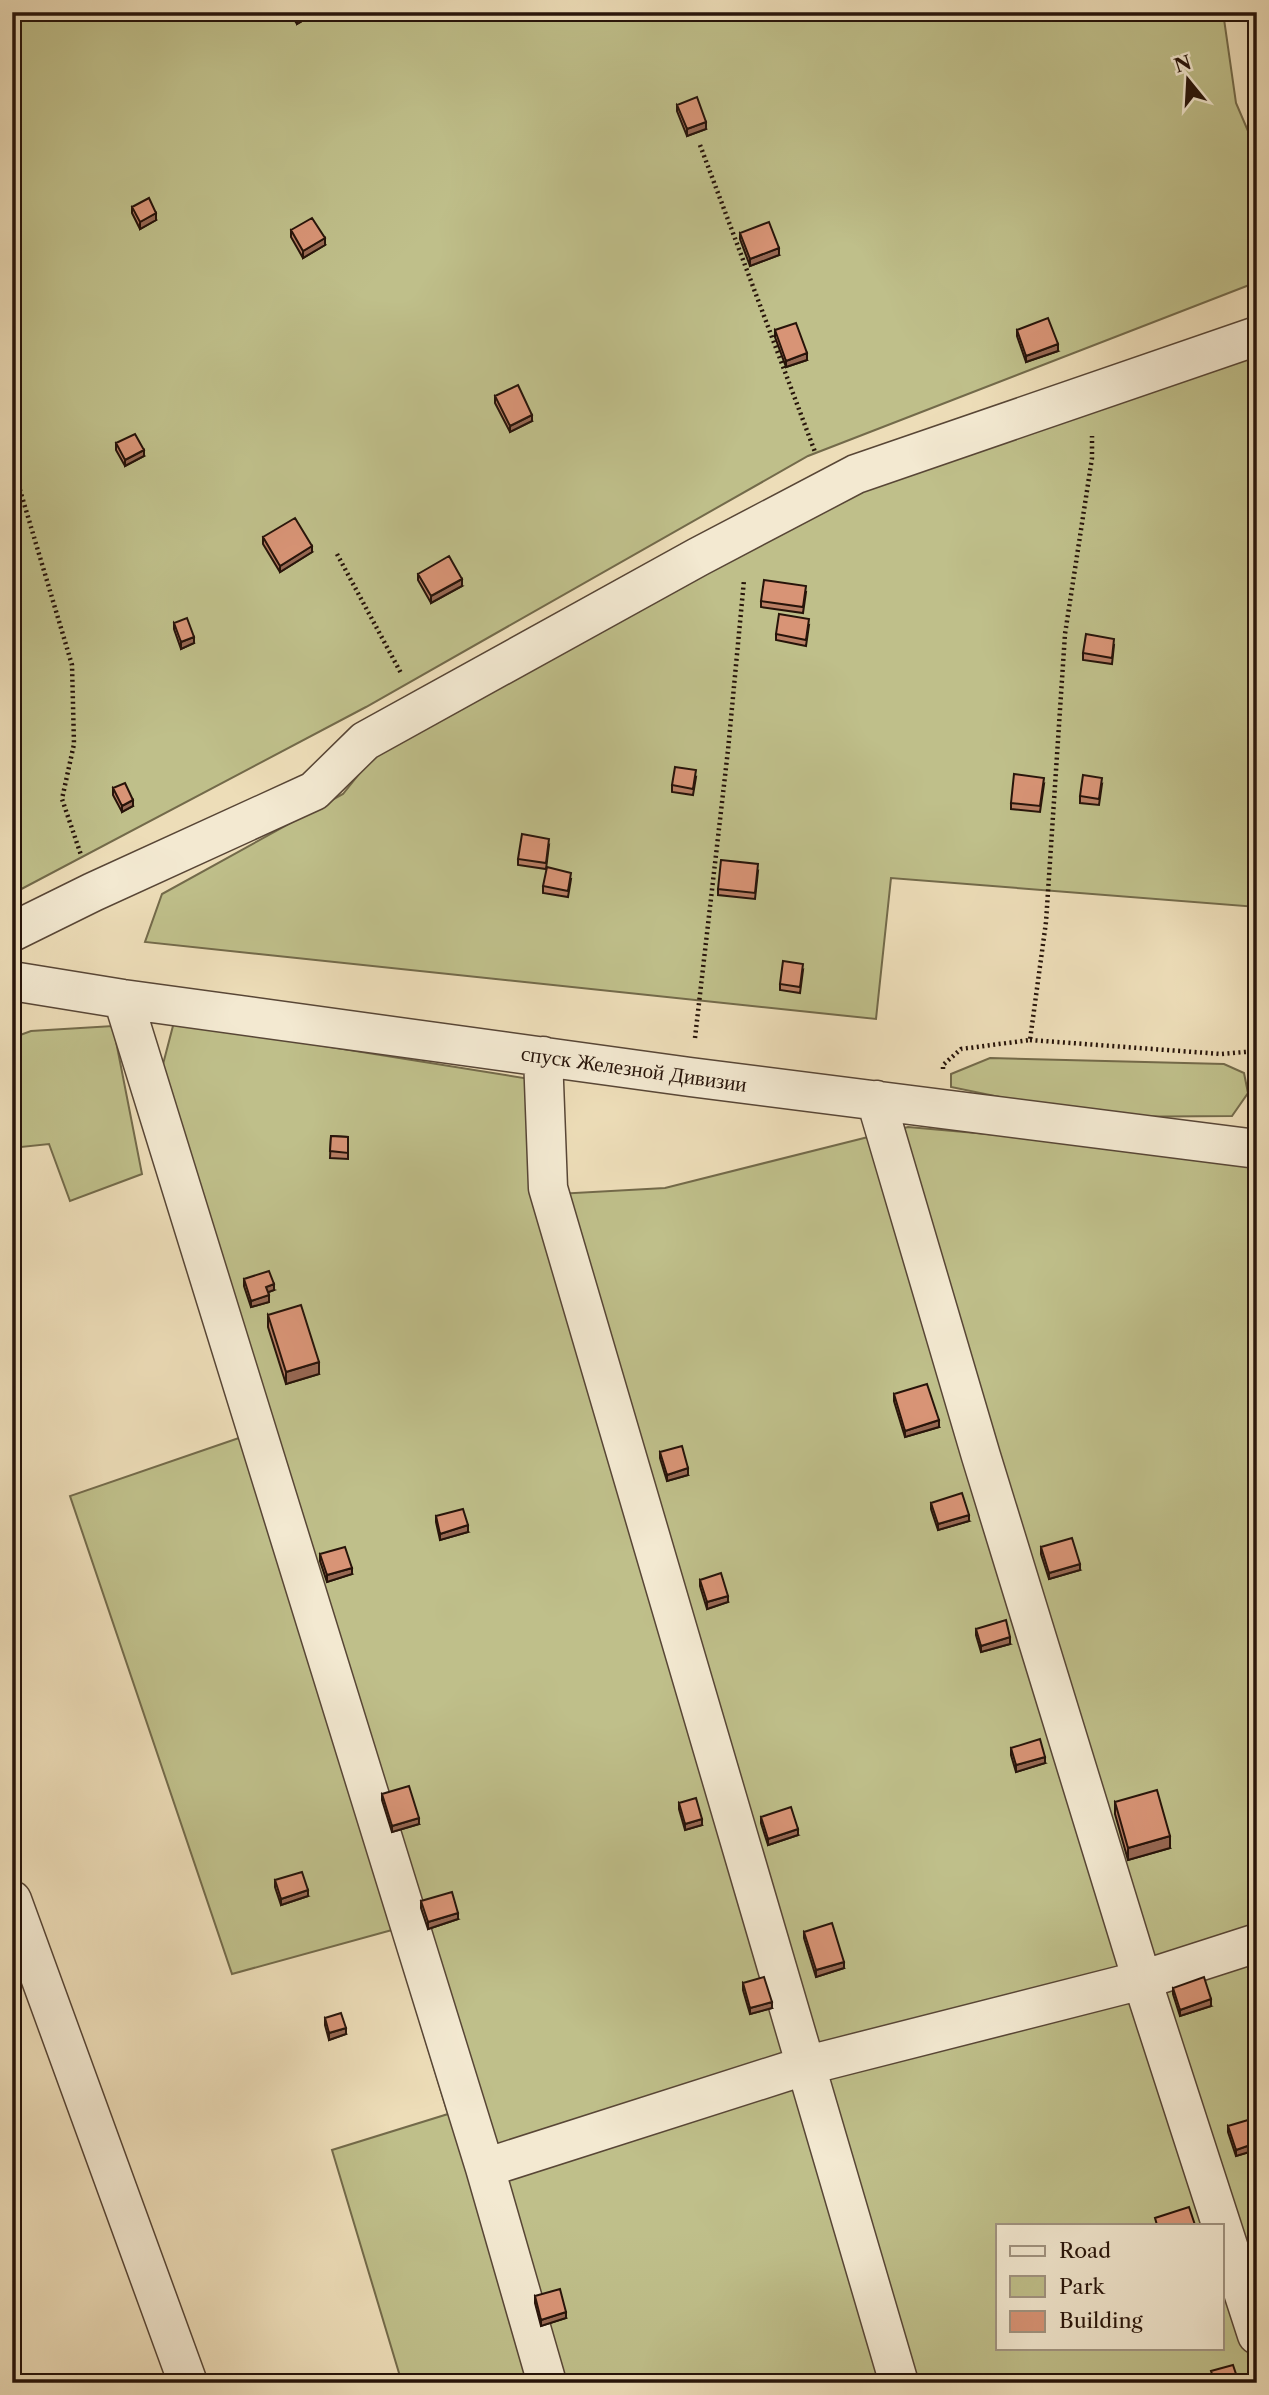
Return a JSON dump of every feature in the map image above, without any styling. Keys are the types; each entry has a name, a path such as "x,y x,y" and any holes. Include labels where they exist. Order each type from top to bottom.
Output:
{"street":[{"path":"12,932 314,791 365,741 856,474 1257,336"},
{"name":"спуск Железной Дивизии","path":"12,981 123,999 690,1077 1257,1149"},
{"path":"123,999 485,2168 547,2383"},
{"path":"543,1056 548,1188 898,2383"},
{"path":"876,1100 981,1456 1142,1980 1221,2224"},
{"path":"12,1900 188,2383"},
{"path":"485,2168 804,2066 1142,1980 1257,1943"},
{"path":"1224,2233 1257,2335"}],"path":[{"path":"700,145 829,489"},
{"path":"1030,1040 1046,922 1065,634 1092,458 1091,394"},
{"path":"12,463 72,665 74,744 62,799 93,892"},
{"path":"690,1077 728,750 748,531"},
{"path":"337,554 420,710"},
{"path":"940,1108 943,1065 961,1048 1030,1040 1221,1054 1257,1051"}],"green space":[{"path":"12,12 1223,12 1236,103 1257,152 1257,282 808,456 366,707 12,894"},
{"path":"1257,351 1257,907 891,878 876,1019 145,942 162,894 343,794 375,754 878,477"},
{"path":"174,1022 530,1079 539,1195 665,1188 908,1127 1257,1158 1257,2383 402,2383 332,2150 448,2114 392,1930 232,1974 70,1496 274,1426 161,1072"},
{"path":"113,1026 142,1174 70,1201 49,1144 12,1148 12,1038 31,1031"},
{"path":"990,1058 1224,1064 1244,1073 1248,1093 1232,1116 1097,1117 951,1087 951,1074"}],"building":[{"path":"293,12 306,12 297,18"},
{"path":"697,97 706,122 687,129 677,105"},
{"path":"149,198 156,213 140,222 132,207"},
{"path":"312,218 325,238 303,251 291,230"},
{"path":"769,222 779,248 750,259 740,233"},
{"path":"1257,243 1257,260 1252,259"},
{"path":"1048,318 1058,344 1026,356 1017,330"},
{"path":"796,323 807,353 786,361 775,330"},
{"path":"518,385 532,415 510,426 495,396"},
{"path":"135,434 144,450 125,460 116,443"},
{"path":"295,518 312,546 280,566 263,537"},
{"path":"449,556 462,579 431,596 418,574"},
{"path":"764,580 806,586 803,607 761,601"},
{"path":"779,614 809,619 806,640 776,634"},
{"path":"187,618 194,637 181,642 174,623"},
{"path":"1086,634 1114,639 1112,658 1083,653"},
{"path":"675,767 696,770 693,789 672,785"},
{"path":"1014,774 1044,778 1040,806 1011,803"},
{"path":"1083,775 1102,778 1099,799 1080,796"},
{"path":"125,783 133,800 122,806 113,788"},
{"path":"522,834 549,839 546,863 518,859"},
{"path":"721,860 758,864 755,893 718,889"},
{"path":"547,867 571,873 568,891 543,886"},
{"path":"783,961 803,964 800,987 780,984"},
{"path":"331,1136 348,1137 348,1153 330,1151"},
{"path":"269,1271 274,1284 266,1287 269,1295 251,1301 244,1279"},
{"path":"301,1305 319,1362 286,1372 268,1315"},
{"path":"927,1384 939,1420 905,1431 894,1394"},
{"path":"682,1446 688,1468 667,1475 660,1452"},
{"path":"962,1493 969,1515 938,1524 931,1503"},
{"path":"463,1509 468,1525 440,1534 436,1516"},
{"path":"1072,1538 1080,1564 1049,1573 1041,1547"},
{"path":"345,1547 352,1568 327,1575 320,1554"},
{"path":"721,1573 728,1596 707,1602 700,1580"},
{"path":"1006,1620 1010,1637 981,1646 976,1629"},
{"path":"1040,1739 1045,1757 1016,1765 1011,1748"},
{"path":"409,1786 419,1818 392,1826 382,1794"},
{"path":"1157,1790 1170,1836 1128,1848 1115,1802"},
{"path":"696,1798 702,1819 685,1824 679,1803"},
{"path":"791,1807 798,1829 768,1839 761,1817"},
{"path":"302,1872 308,1890 281,1899 275,1880"},
{"path":"452,1892 458,1913 428,1922 421,1901"},
{"path":"832,1923 844,1962 816,1970 804,1932"},
{"path":"764,1977 772,2002 750,2008 743,1983"},
{"path":"1204,1977 1211,1999 1180,2010 1173,1988"},
{"path":"341,2013 346,2028 329,2033 325,2018"},
{"path":"1248,2120 1256,2143 1236,2150 1228,2126"},
{"path":"1189,2207 1195,2224 1157,2224 1155,2218"},
{"path":"560,2289 566,2312 541,2320 535,2296"},
{"path":"1233,2365 1239,2383 1215,2383 1211,2371"}]}
